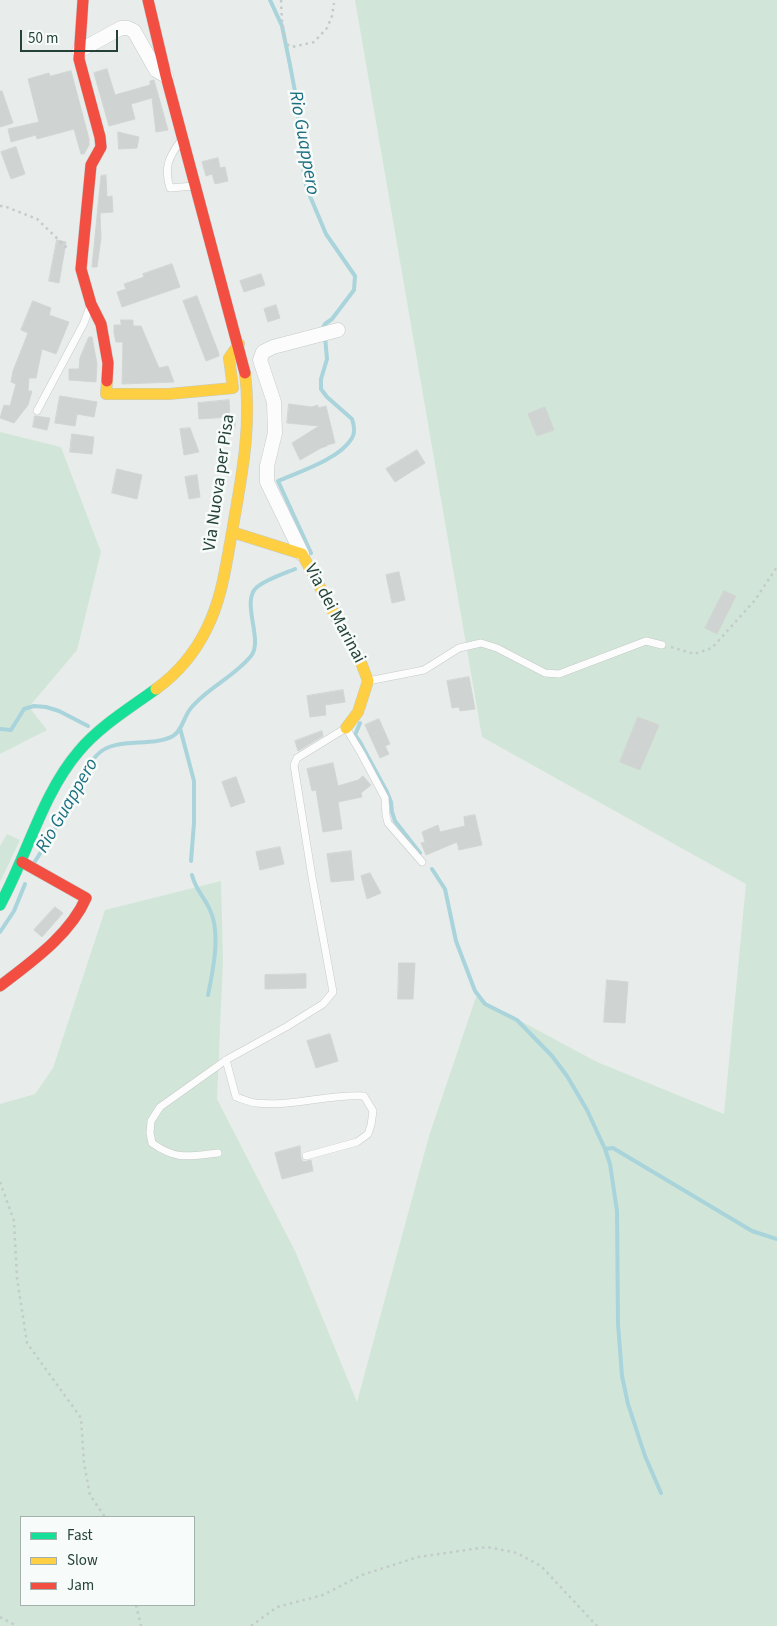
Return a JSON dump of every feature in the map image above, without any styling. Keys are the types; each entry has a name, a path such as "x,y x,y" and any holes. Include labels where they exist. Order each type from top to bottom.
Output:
{"street":[{"path":"82,0 79,51 81,67 101,147 91,165 82,257 83,276 91,304 101,324 108,363 106,394 182,394 233,388 229,358 239,344"},
{"name":"Via Nuova per Pisa","path":"0,905 22,862 54,789 73,758 100,732 172,677 183,667 195,650 214,612 223,581 244,466 249,426 248,389 239,344 166,76 148,0"},
{"path":"79,51 122,28 128,28 134,31 156,70 166,76"},
{"name":"Via dei Marinai","path":"338,330 273,347 263,352 260,360 274,402 274,432 267,466 266,482 302,554 362,665 368,681 358,712 346,728"},
{"name":"Via dei Marinai","path":"232,532 302,554"},
{"path":"0,986 29,964 71,922 83,908 86,898 22,862"}],"lane":[{"path":"183,138 172,152 166,169 167,178 170,188 196,186"},
{"path":"37,411 84,323 91,304"},
{"path":"368,681 424,670 459,648 481,643 497,648 545,673 559,674 646,641 662,645"},
{"path":"218,1153 181,1157 164,1152 152,1143 150,1133 151,1121 160,1107 226,1060 316,1009 333,992 316,904 294,766 297,758 346,728 385,798 388,823 422,862"},
{"path":"226,1060 236,1097 253,1103 291,1103 364,1096 373,1111 368,1134 357,1142 306,1156"}],"path":[{"path":"281,0 286,44 292,47 314,42 327,28 334,4"},
{"path":"0,206 37,219 63,245 82,257"},
{"path":"662,645 694,654 712,648 755,600 777,567"},
{"path":"0,1182 14,1221 17,1278 27,1343 81,1418 84,1463 90,1494 105,1516"},
{"path":"251,1626 277,1608 323,1595 362,1575 418,1557 487,1547 517,1553 541,1566 597,1626"},
{"path":"136,1606 141,1626"},
{"path":"0,1617 17,1626"}],"green space":[{"path":"355,0 777,0 777,1626 0,1626 0,1104 35,1094 53,1068 105,910 221,881 223,961 217,1099 296,1253 357,1402 429,1136 476,997 597,1062 724,1114 746,884 482,737"},
{"path":"0,432 61,447 101,552 77,650 29,707 47,730 0,754"},
{"path":"7,834 20,840 0,882 0,846"}],"building":[{"path":"107,69 115,95 150,85 150,81 154,80 168,130 156,132 152,98 131,104 135,119 109,126 94,73"},
{"path":"71,71 89,139 89,145 84,154 81,154 74,129 37,139 36,135 11,142 8,129 39,122 28,79 49,73 50,76"},
{"path":"0,91 2,91 13,123 0,127"},
{"path":"118,132 139,137 137,148 119,149"},
{"path":"16,147 25,174 11,179 1,152"},
{"path":"218,158 220,168 225,167 228,181 215,184 212,174 206,176 202,162"},
{"path":"106,175 107,197 112,196 113,212 100,213 101,238 97,267 92,267 101,176"},
{"path":"57,240 66,242 59,283 49,281"},
{"path":"172,264 180,287 122,307 117,292 126,289 124,284 144,277 143,274"},
{"path":"261,274 265,285 244,292 240,281"},
{"path":"197,296 219,354 219,356 206,361 183,301"},
{"path":"33,301 51,308 49,315 69,322 56,354 42,349 36,378 29,378 28,391 32,391 28,405 14,423 0,418 4,405 10,406 16,384 11,382 13,371 28,333 21,330"},
{"path":"276,305 280,318 268,322 264,309"},
{"path":"121,320 133,320 133,326 141,326 159,368 168,366 174,382 122,384 123,342 116,342 114,333 114,325 121,325"},
{"path":"89,337 92,337 97,364 96,382 69,380 69,369 79,369 80,358"},
{"path":"60,396 97,402 94,417 77,414 75,426 55,423"},
{"path":"229,400 230,417 199,419 198,403"},
{"path":"289,404 312,407 318,405 318,408 326,406 335,443 327,445 300,460 292,443 319,426 287,423"},
{"path":"545,407 554,430 537,436 528,414"},
{"path":"35,416 50,418 47,430 33,427"},
{"path":"224,418 235,418 235,428 225,429"},
{"path":"190,428 199,452 184,455 180,429"},
{"path":"72,434 94,437 92,454 70,452"},
{"path":"417,450 425,463 395,482 386,469"},
{"path":"117,469 142,475 137,499 112,493"},
{"path":"197,475 200,497 189,499 185,477"},
{"path":"399,572 405,600 392,603 386,575"},
{"path":"724,591 736,596 717,634 705,628"},
{"path":"469,677 475,709 460,711 459,707 452,708 447,681"},
{"path":"343,690 345,702 325,705 326,715 310,717 307,696"},
{"path":"638,717 659,725 640,770 620,762"},
{"path":"379,719 390,744 385,746 389,754 380,758 365,725"},
{"path":"322,731 323,736 298,751 295,741"},
{"path":"333,763 338,786 358,780 363,776 371,785 361,793 362,797 338,802 342,829 323,832 316,790 312,791 307,769"},
{"path":"236,777 245,802 231,807 222,782"},
{"path":"475,815 482,845 459,850 457,842 426,855 421,843 425,842 422,832 438,825 440,832 465,826 464,817"},
{"path":"280,847 284,864 260,870 256,852"},
{"path":"351,851 354,880 331,882 327,854"},
{"path":"370,873 381,893 367,899 361,876"},
{"path":"55,907 63,913 42,937 34,930"},
{"path":"399,963 415,963 413,999 398,999"},
{"path":"306,974 306,988 265,989 265,975"},
{"path":"607,980 628,982 625,1023 604,1022"},
{"path":"330,1034 338,1061 316,1068 307,1041"},
{"path":"300,1146 303,1162 311,1160 313,1171 282,1179 275,1153"}],"waterway":[{"name":"Rio Guappero","path":"270,0 282,26 290,65 297,102 307,189 326,234 355,276 354,290 323,328"},
{"name":"Rio Guappero","path":"311,553 278,481 329,458 346,446 354,433 352,419 327,397 321,389 321,379 327,359 325,337"},
{"name":"Rio Guappero","path":"34,863 65,811 83,774 97,755 104,749 113,746 154,741 173,736 179,731 189,711 197,701 237,670 251,656 255,640 251,611 252,593 265,582 295,569"},
{"path":"0,729 11,730 24,709 34,706 59,711 88,726"},
{"path":"360,723 355,735 387,792 395,821 420,853"},
{"path":"180,728 194,781 194,823 191,861"},
{"path":"432,869 445,889 456,941 475,991 485,1004 517,1020 552,1056 567,1076 587,1110 605,1149 610,1164 617,1211 618,1324 622,1376 628,1404 645,1456 661,1493"},
{"path":"192,875 210,910 215,930 215,952 208,995"},
{"name":"Rio Guappero","path":"0,932 14,911 25,884"},
{"path":"605,1149 613,1148 752,1231 777,1239"}],"traffic: fast":[{"path":"0,905 45,806 66,768 96,733 156,689"}],"traffic: slow":[{"path":"107,381 106,394 169,394 233,388 229,358 239,344"},
{"path":"156,689 179,669 197,646 212,617 220,593 228,557 245,453 247,414 245,373"},
{"path":"232,532 302,554 362,665 368,681 358,712 346,728"}],"traffic: jam":[{"path":"83,0 79,59 101,147 91,165 81,269 91,304 101,324 108,363 107,381"},
{"path":"148,0 166,76 245,373"},
{"path":"0,986 60,936 79,911 86,898 22,862"}]}
